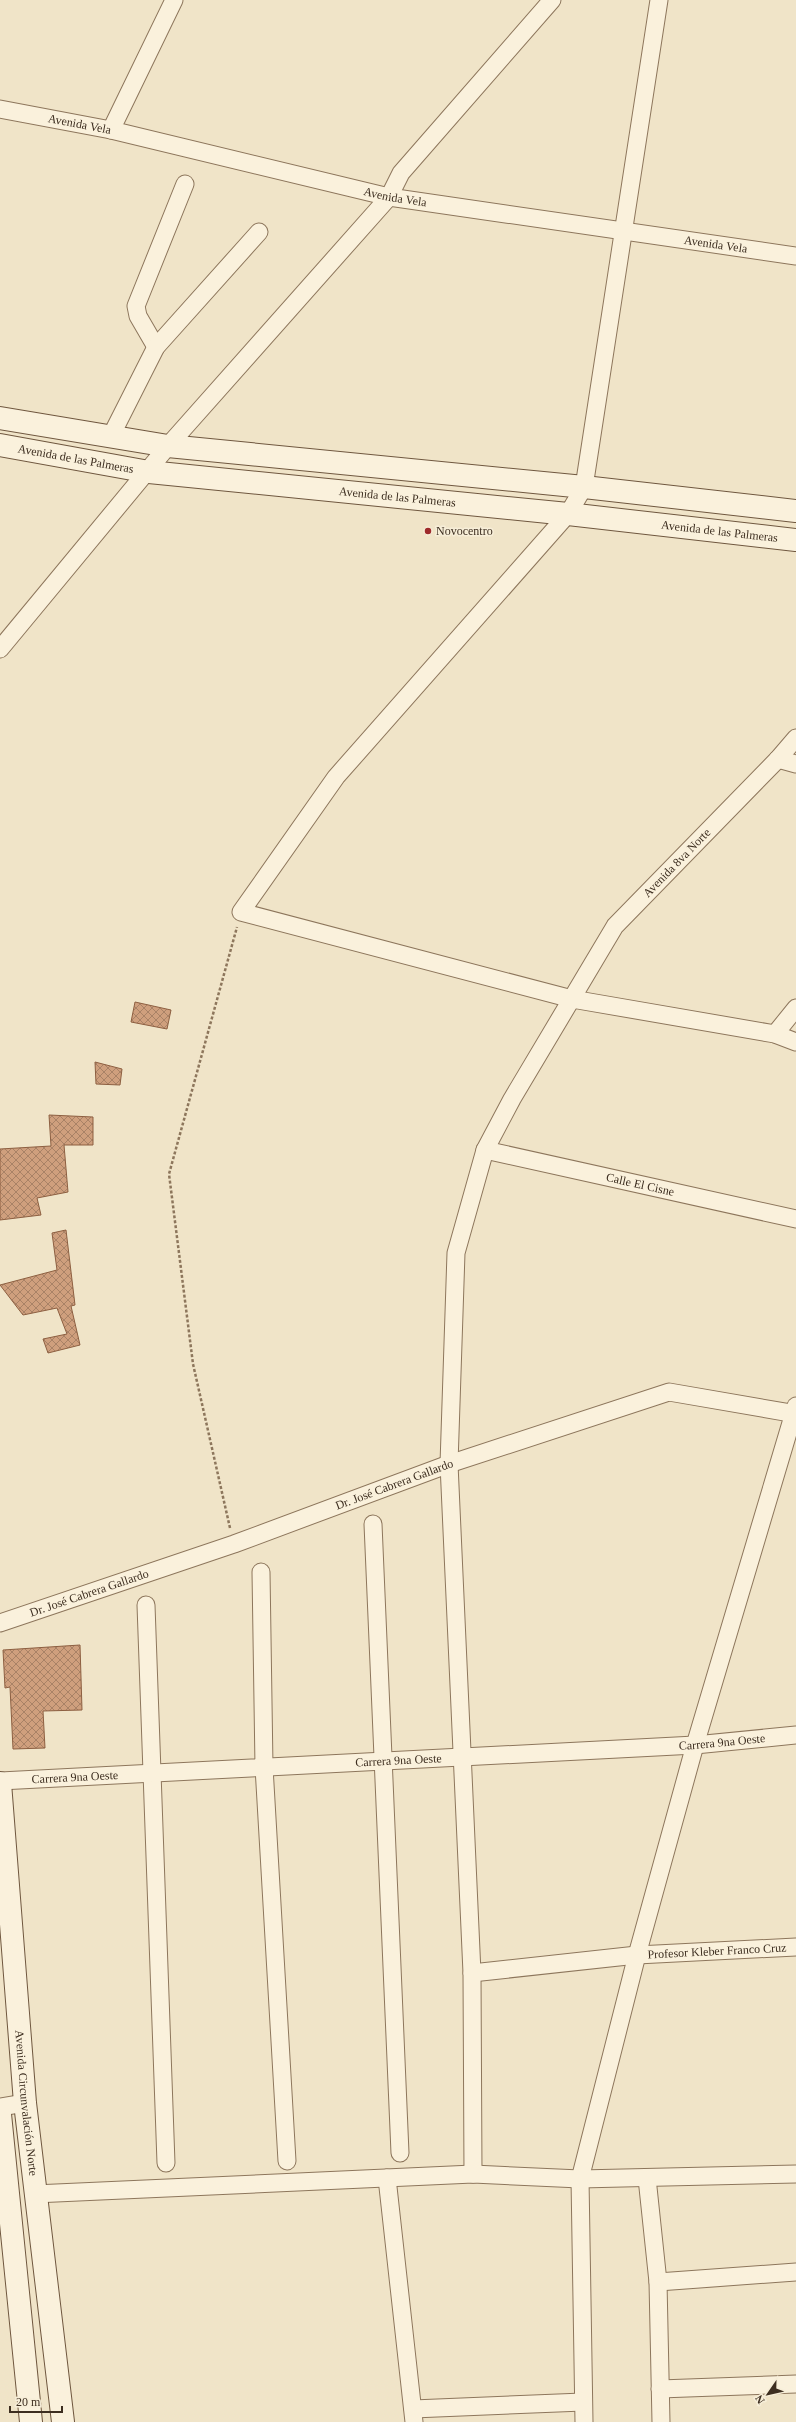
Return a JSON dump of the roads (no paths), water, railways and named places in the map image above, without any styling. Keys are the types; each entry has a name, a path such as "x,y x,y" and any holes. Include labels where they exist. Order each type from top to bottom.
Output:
{"main road":[{"path":"0,418 168,446 584,487 796,512"},
{"name":"Avenida de las Palmeras","path":"0,445 148,472 568,514 796,540"},
{"name":"Avenida Circunvalación Norte","path":"0,1782 24,2103 63,2422"},
{"name":"Avenida Circunvalación Norte","path":"0,2114 31,2422"}],"street":[{"path":"111,130 174,0"},
{"path":"0,649 168,446 390,197 401,173 552,0"},
{"path":"659,0 622,232 584,487 568,514 336,777 241,912 572,999 775,1034 796,1042"},
{"name":"Avenida Vela","path":"0,109 111,130 390,197 622,232 796,256"},
{"path":"156,347 138,316 136,306 185,184"},
{"path":"110,436 156,347 259,232"},
{"name":"Avenida 8va Norte","path":"473,2174 472,1973 464,1757 449,1464 456,1253 485,1150 512,1099 615,926 778,759 796,738"},
{"path":"778,759 796,764"},
{"path":"775,1034 796,1008"},
{"name":"Calle El Cisne","path":"485,1150 796,1219"},
{"name":"Dr. José Cabrera Gallardo","path":"0,1623 234,1544 449,1464 669,1392 795,1411"},
{"path":"584,2422 580,2179 637,1955 695,1745 795,1411"},
{"path":"373,1524 400,2153"},
{"path":"261,1572 264,1767 287,2161"},
{"path":"146,1605 166,2163"},
{"name":"Carrera 9na Oeste","path":"0,1782 695,1745 796,1735"},
{"name":"Profesor Kleber Franco Cruz","path":"472,1973 637,1955 796,1947"},
{"path":"0,2107 24,2103"},
{"path":"34,2194 473,2174 580,2179 796,2174"},
{"path":"387,2178 413,2415 583,2402"},
{"path":"647,2178 658,2282 661,2422"},
{"path":"658,2282 796,2272"},
{"path":"660,2389 796,2384"}],"place":[{"name":"Novocentro","path":"428,531"}]}
